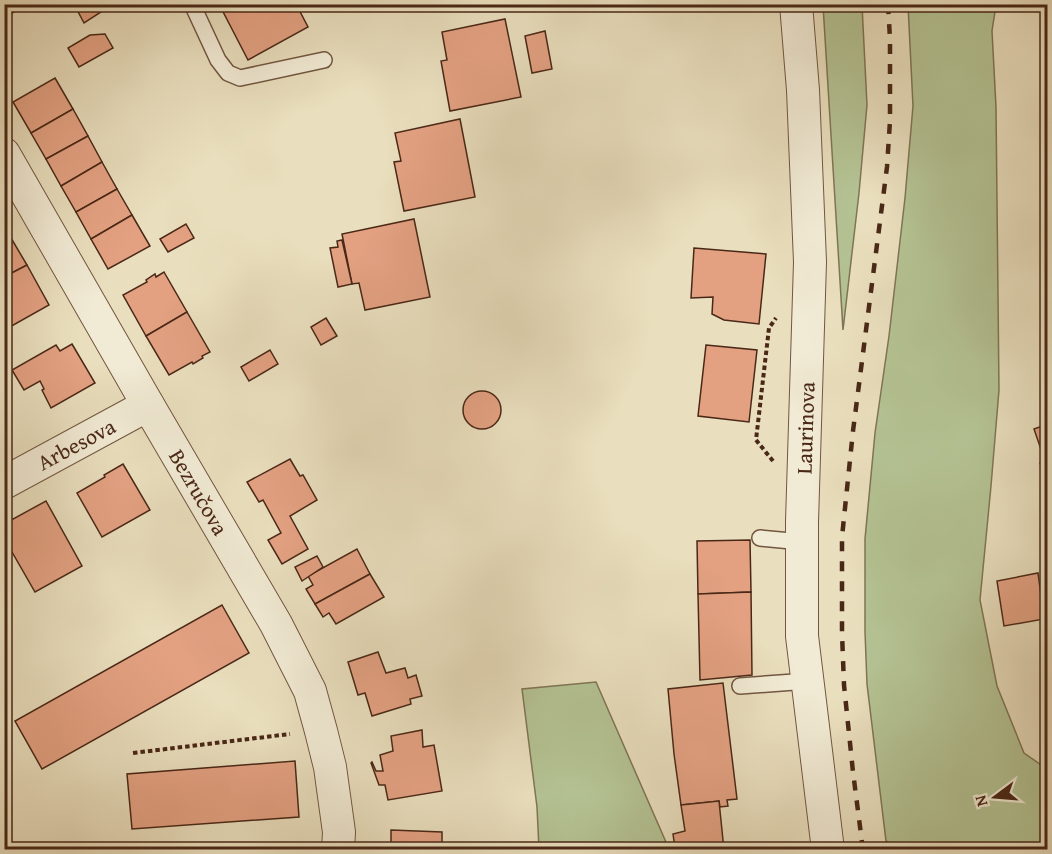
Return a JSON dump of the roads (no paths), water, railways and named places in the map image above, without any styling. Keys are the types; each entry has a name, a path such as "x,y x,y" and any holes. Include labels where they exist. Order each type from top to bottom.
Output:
{"street":[{"name":"Laurinova","path":"796,4 803,90 810,262 802,542 802,636 828,849"},
{"name":"Bezručova","path":"4,154 276,624 310,691 330,767 339,832 338,849"},
{"name":"Arbesova","path":"4,483 148,405"}],"lane":[{"path":"192,4 218,60 228,73 240,78 324,60"},
{"path":"760,538 802,542"},
{"path":"740,686 808,681"}],"railway":[{"path":"863,850 844,685 842,537 853,431 887,167 890,121 888,4"}]}
